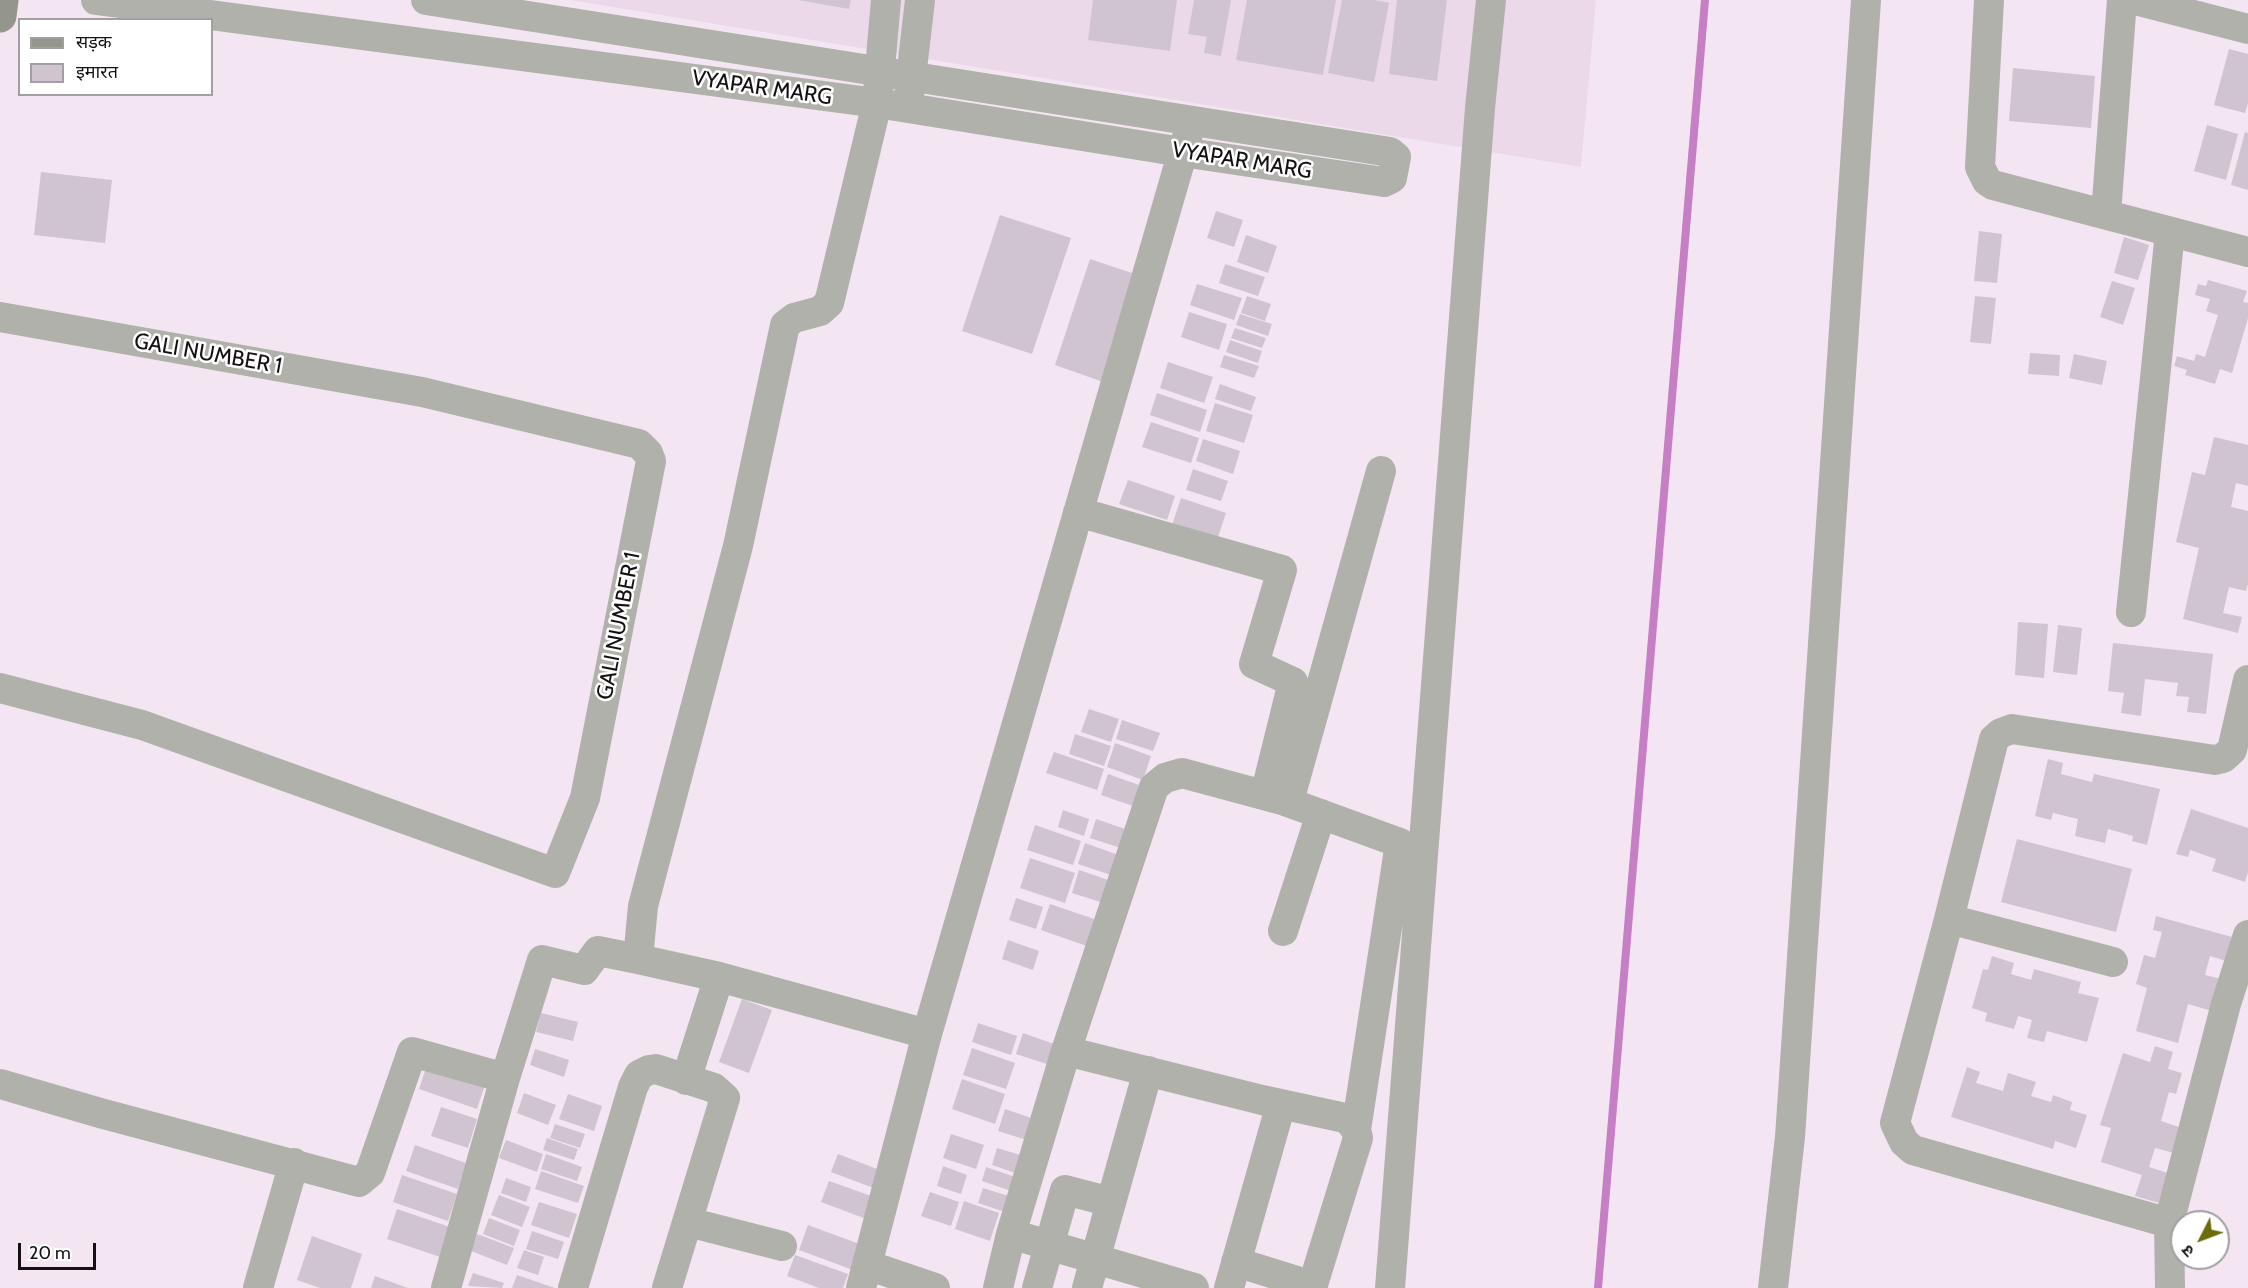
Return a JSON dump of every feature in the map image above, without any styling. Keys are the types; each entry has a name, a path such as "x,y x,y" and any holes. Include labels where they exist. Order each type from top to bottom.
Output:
{"main road":[{"path":"0,16 2,0"}],"street":[{"name":"VYAPAR MARG","path":"96,0 877,103 1384,182 1392,178 1396,157 1390,152 426,0"},
{"path":"638,959 643,906 738,546 785,325 794,318 824,309 829,303 877,103 886,0"},
{"path":"908,108 920,0"},
{"path":"1390,1288 1477,144 1491,0"},
{"path":"1773,1288 1790,1125 1866,0"},
{"path":"1989,0 1980,167 1993,185 2248,252"},
{"path":"2106,214 2122,0"},
{"path":"2135,0 2248,29"},
{"path":"935,1288 864,1277 927,1034 1192,121"},
{"path":"2131,612 2170,232"},
{"name":"GALI NUMBER 1","path":"0,317 422,392 639,444 648,453 651,461 585,798 555,873 142,725 0,688"},
{"path":"1273,797 1291,794 1294,790 1381,471"},
{"path":"1078,512 1282,570 1254,664 1293,682 1273,797"},
{"path":"2169,1223 1913,1150 1904,1142 1895,1123 1994,739 2001,733 2012,729 2215,760 2223,758 2232,750 2248,680"},
{"path":"998,1288 1011,1234 1066,1051 1154,787 1173,775 1182,773 1273,797 1400,843 1356,1130 1358,1138 1313,1287 1232,1275 1281,1104"},
{"path":"1283,931 1322,814"},
{"path":"1949,920 2113,962"},
{"path":"2170,1288 2169,1223 2237,1007 2248,935"},
{"path":"446,1288 505,1078 542,960 584,970 598,951 719,977 927,1034"},
{"path":"686,1080 719,977"},
{"path":"1066,1051 1345,1118 1356,1130"},
{"path":"0,1084 359,1182 367,1177 412,1052 505,1078"},
{"path":"573,1288 633,1087 639,1075 656,1069 714,1088 725,1098 667,1288"},
{"path":"1087,1288 1148,1071"},
{"path":"258,1288 294,1163"},
{"path":"1037,1288 1065,1190 1111,1202"},
{"path":"688,1222 782,1246"},
{"path":"1011,1234 1194,1288"}],"shaded area":[{"path":"570,0 1596,0 1581,167"}],"building":[{"path":"798,0 851,0 849,9"},
{"path":"1093,0 1177,0 1170,51 1088,40"},
{"path":"1194,0 1231,0 1221,56 1204,53 1207,37 1188,34"},
{"path":"1247,0 1336,0 1323,75 1236,60"},
{"path":"1342,0 1375,0 1389,3 1374,82 1328,73"},
{"path":"1397,0 1447,0 1437,81 1389,74"},
{"path":"2229,49 2248,54 2248,103 2245,113 2214,105"},
{"path":"2013,68 2095,76 2091,128 2009,121"},
{"path":"2207,125 2238,134 2226,180 2194,171"},
{"path":"2245,132 2248,133 2248,190 2231,185"},
{"path":"41,172 112,180 105,243 34,235"},
{"path":"1216,211 1243,220 1234,247 1207,238"},
{"path":"1000,215 1071,238 1032,354 962,331"},
{"path":"1979,231 2002,234 1997,283 1974,281"},
{"path":"1246,235 1277,246 1268,273 1237,262"},
{"path":"2124,237 2149,245 2138,280 2114,273"},
{"path":"1090,259 1141,276 1106,383 1055,365"},
{"path":"1225,264 1265,277 1258,296 1219,283"},
{"path":"2208,280 2247,291 2243,302 2248,303 2248,318 2232,373 2220,369 2215,384 2185,375 2187,370 2174,366 2177,356 2194,361 2196,354 2205,357 2218,315 2206,311 2210,299 2195,295 2198,284 2206,286"},
{"path":"2112,281 2135,288 2123,325 2100,317"},
{"path":"1197,284 1242,298 1234,320 1190,305"},
{"path":"1247,296 1271,304 1265,321 1241,313"},
{"path":"1975,296 1996,298 1991,344 1970,342"},
{"path":"1189,312 1227,324 1219,350 1181,337"},
{"path":"1240,314 1272,324 1268,336 1236,325"},
{"path":"1235,328 1266,338 1262,348 1231,338"},
{"path":"1230,340 1262,351 1258,363 1226,352"},
{"path":"2030,353 2060,355 2059,376 2028,374"},
{"path":"2074,354 2107,361 2102,385 2069,378"},
{"path":"1224,355 1259,366 1254,378 1220,367"},
{"path":"1168,362 1213,377 1204,403 1160,388"},
{"path":"1220,384 1256,397 1251,411 1215,399"},
{"path":"1157,393 1207,410 1200,432 1150,415"},
{"path":"1215,403 1253,415 1244,443 1206,431"},
{"path":"1151,422 1199,438 1191,463 1142,447"},
{"path":"2214,437 2248,445 2248,486 2236,483 2231,507 2248,511 2248,584 2246,591 2229,587 2223,613 2242,617 2238,633 2183,619 2199,548 2176,542 2192,472 2205,475"},
{"path":"1203,439 1240,451 1233,474 1196,461"},
{"path":"1193,469 1228,481 1221,501 1186,490"},
{"path":"1128,480 1175,496 1167,520 1119,504"},
{"path":"1181,498 1226,513 1217,540 1172,525"},
{"path":"2018,622 2048,624 2044,678 2015,675"},
{"path":"2058,625 2082,628 2077,675 2053,672"},
{"path":"2113,643 2213,654 2206,714 2187,712 2189,697 2176,696 2178,683 2145,679 2141,716 2121,713 2124,693 2108,691"},
{"path":"1089,709 1119,719 1111,742 1081,732"},
{"path":"1122,720 1160,733 1153,751 1116,739"},
{"path":"1075,734 1111,746 1104,766 1069,754"},
{"path":"1115,743 1151,756 1143,780 1107,767"},
{"path":"1054,752 1104,769 1097,790 1046,773"},
{"path":"2048,759 2063,763 2061,774 2092,782 2094,774 2160,789 2147,845 2132,841 2133,836 2108,829 2105,843 2075,836 2078,819 2053,813 2051,820 2035,816"},
{"path":"1108,774 1139,785 1133,806 1101,795"},
{"path":"2191,809 2248,828 2248,872 2245,882 2212,871 2216,859 2190,850 2188,857 2176,854"},
{"path":"1063,810 1089,819 1084,836 1058,827"},
{"path":"1096,819 1128,830 1121,848 1090,838"},
{"path":"1035,825 1081,841 1073,865 1027,850"},
{"path":"2017,839 2132,869 2116,932 2001,902"},
{"path":"1085,843 1124,857 1117,877 1078,864"},
{"path":"1030,858 1075,873 1065,903 1020,888"},
{"path":"1079,870 1117,883 1110,905 1072,893"},
{"path":"1016,898 1043,907 1036,929 1009,920"},
{"path":"1050,904 1103,922 1095,949 1041,930"},
{"path":"2156,916 2232,937 2226,961 2210,956 2205,975 2221,979 2212,1011 2188,1004 2178,1043 2136,1031 2147,988 2136,984 2144,955 2155,958 2162,932 2153,930"},
{"path":"1008,940 1039,951 1033,970 1002,959"},
{"path":"1992,956 2014,963 2011,974 2031,980 2034,969 2081,982 2078,993 2099,998 2087,1042 2047,1031 2044,1042 2027,1038 2032,1020 2018,1016 2014,1029 1985,1021 1987,1013 1972,1008 1983,969 1988,970"},
{"path":"742,999 772,1010 749,1073 719,1062"},
{"path":"541,1013 578,1022 573,1041 536,1032"},
{"path":"978,1023 1017,1036 1011,1055 972,1042"},
{"path":"1023,1033 1057,1045 1050,1065 1016,1054"},
{"path":"2155,1046 2173,1052 2168,1069 2182,1073 2176,1094 2169,1092 2161,1121 2182,1128 2174,1153 2155,1148 2149,1167 2168,1173 2159,1203 2135,1196 2142,1175 2101,1162 2111,1128 2100,1125 2123,1053 2150,1062"},
{"path":"972,1048 1015,1063 1006,1089 963,1075"},
{"path":"535,1049 569,1060 564,1077 530,1065"},
{"path":"429,1059 487,1079 477,1109 419,1089"},
{"path":"1967,1067 1980,1072 1976,1083 2003,1091 2008,1073 2036,1082 2031,1096 2051,1102 2053,1095 2072,1102 2070,1110 2087,1115 2076,1148 2055,1141 2053,1149 1951,1117"},
{"path":"962,1079 1005,1094 995,1124 952,1109"},
{"path":"524,1093 556,1105 548,1125 517,1113"},
{"path":"568,1094 602,1106 594,1131 559,1119"},
{"path":"441,1107 477,1119 468,1148 431,1136"},
{"path":"1005,1109 1037,1120 1030,1141 998,1131"},
{"path":"555,1124 585,1134 580,1148 550,1138"},
{"path":"951,1134 984,1145 976,1169 943,1158"},
{"path":"547,1138 578,1149 574,1160 543,1150"},
{"path":"506,1140 543,1154 537,1172 499,1158"},
{"path":"415,1145 466,1163 458,1189 406,1171"},
{"path":"997,1148 1024,1156 1018,1174 992,1165"},
{"path":"546,1154 582,1167 577,1181 541,1169"},
{"path":"838,1154 885,1172 879,1190 831,1172"},
{"path":"943,1166 967,1175 961,1194 937,1186"},
{"path":"986,1167 1018,1178 1014,1192 982,1181"},
{"path":"541,1171 584,1186 578,1203 535,1189"},
{"path":"402,1175 457,1194 448,1221 393,1202"},
{"path":"506,1178 531,1187 526,1202 501,1193"},
{"path":"829,1181 877,1198 869,1220 821,1202"},
{"path":"983,1188 1015,1198 1011,1214 978,1203"},
{"path":"930,1192 959,1202 951,1226 921,1216"},
{"path":"499,1195 530,1207 522,1227 491,1215"},
{"path":"964,1201 999,1213 990,1241 955,1229"},
{"path":"539,1202 577,1214 569,1238 531,1225"},
{"path":"397,1209 450,1227 440,1257 387,1239"},
{"path":"489,1218 520,1230 514,1246 483,1234"},
{"path":"808,1225 862,1245 853,1270 799,1250"},
{"path":"532,1231 564,1242 558,1259 526,1249"},
{"path":"477,1234 514,1248 507,1265 471,1251"},
{"path":"312,1236 362,1254 351,1288 320,1288 297,1280"},
{"path":"524,1250 544,1257 538,1275 517,1268"},
{"path":"795,1255 848,1274 843,1288 819,1288 787,1276"},
{"path":"473,1273 504,1283 502,1288 468,1286"},
{"path":"517,1275 555,1288 512,1288"},
{"path":"375,1276 408,1288 371,1288"}],"waterway":[{"path":"1598,1288 1705,0"}]}
